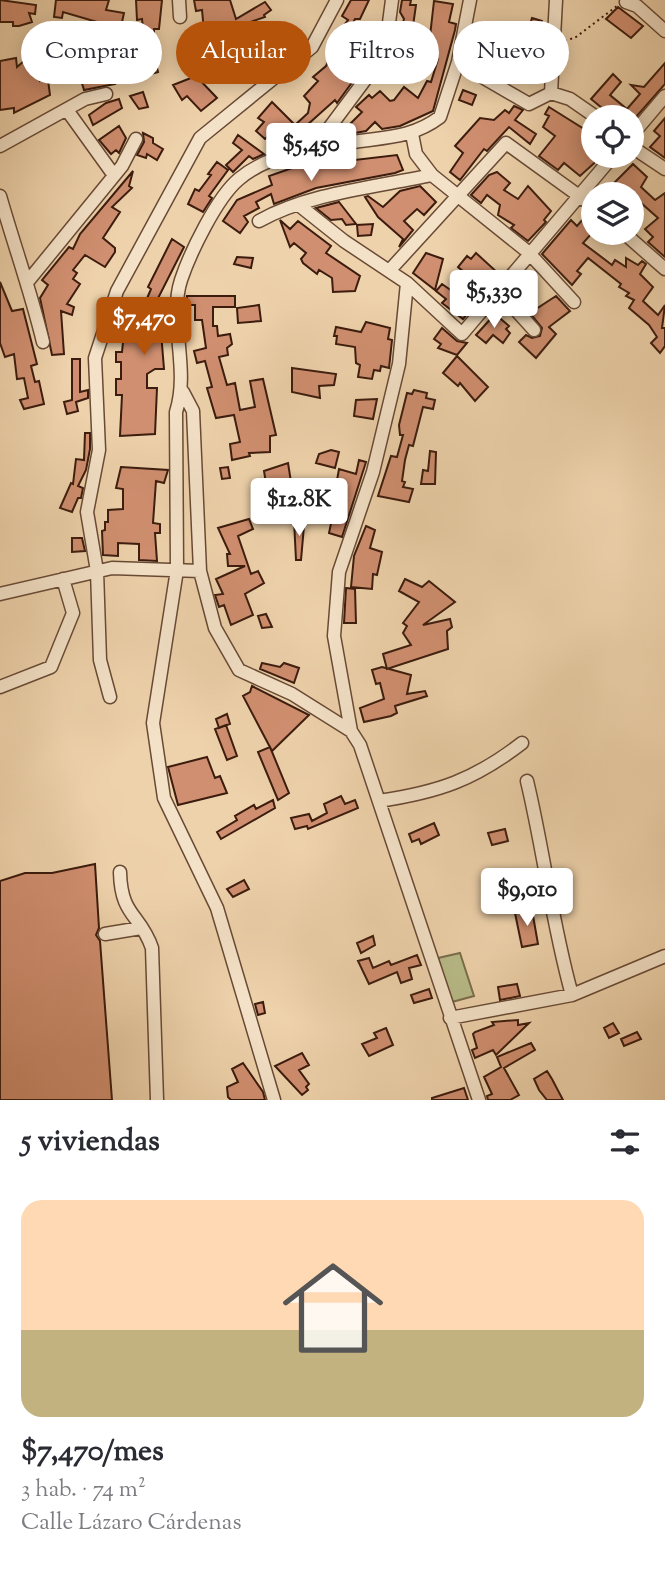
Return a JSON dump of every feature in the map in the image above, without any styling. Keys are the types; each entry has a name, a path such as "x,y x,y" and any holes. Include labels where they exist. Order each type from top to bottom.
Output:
{"street":[{"path":"179,0 180,17"},
{"path":"110,697 100,660 97,571 87,512 99,450 95,358 117,291 200,138 312,47 337,0"},
{"path":"315,147 385,53 392,0"},
{"path":"274,1100 217,908 164,798 153,723 177,570 176,412 183,392 179,284 190,255 237,180 264,163 315,147 412,134 440,117 458,62 470,0"},
{"path":"555,21 556,0"},
{"path":"626,2 637,6 665,31"},
{"path":"495,84 529,104 551,93 570,99 581,107"},
{"path":"551,84 551,93"},
{"path":"0,146 85,99 106,94"},
{"path":"644,121 665,96"},
{"path":"67,110 113,174"},
{"path":"412,134 416,154 432,175 528,252 574,302"},
{"path":"29,281 122,166 136,139"},
{"path":"389,271 506,142 581,196"},
{"path":"644,155 665,169"},
{"path":"300,206 407,283 461,334 602,168"},
{"path":"259,221 278,211 322,198 432,175"},
{"path":"0,196 16,251 29,281 43,342"},
{"path":"638,245 665,269"},
{"path":"407,283 396,377 373,472 339,572 334,636 351,731 360,745 450,1018 480,1100"},
{"path":"497,289 534,330"},
{"path":"183,392 193,411 200,571 215,628 239,670 292,694 351,731"},
{"path":"0,594 112,568 200,571"},
{"path":"0,687 51,667 74,612 63,579"},
{"path":"379,802 427,794 463,781 488,769 522,743"},
{"path":"527,781 555,932 572,995"},
{"path":"120,872 121,895 148,936 154,961 157,1100"},
{"path":"105,934 141,928"},
{"path":"450,1018 510,1009 572,995 665,956"}],"path":[{"path":"569,39 626,2"}],"green space":[{"path":"460,953 474,996 452,1002 438,958"}],"building":[{"path":"0,0 36,5 35,14 29,13 32,21 21,21 19,26 13,26 13,22 0,22"},
{"path":"56,0 109,0 106,10 124,13 122,21 94,21 63,12 62,18 54,17"},
{"path":"136,0 162,0 160,21 137,20"},
{"path":"194,0 230,0 236,19 265,2 271,10 265,17 253,21 203,21 202,10 196,11"},
{"path":"351,0 369,0 360,19 347,21 342,16"},
{"path":"402,0 411,0 410,5 416,5 414,21 403,21 400,12"},
{"path":"434,1 453,4 449,22 453,23 453,37 433,111 400,126 382,129 375,122 366,131 355,133 348,126 362,112 356,107 369,95 372,98 380,91 390,101 394,100 404,87 418,98 425,84 439,84 439,21 432,21"},
{"path":"618,7 643,26 631,38 606,19"},
{"path":"16,58 17,67 21,64 21,84 49,84 50,95 14,113 14,108 0,110 0,61"},
{"path":"665,63 665,84 644,108 644,105 630,105 640,94 631,85 644,87"},
{"path":"325,67 325,84 351,84 337,103 335,100 287,143 275,130 265,139 256,131 264,122 258,118 272,102 295,125 308,113 310,103 304,96 318,81 313,77"},
{"path":"613,74 621,82 610,95 622,105 598,105 591,99"},
{"path":"82,84 115,84 84,90"},
{"path":"204,84 217,98 201,111 187,96 182,100 173,85"},
{"path":"463,90 476,95 472,105 459,100"},
{"path":"143,92 148,107 139,109 130,96"},
{"path":"119,99 122,108 93,125 89,115 106,103"},
{"path":"514,106 523,110 515,120 536,134 530,144 509,127 487,151 484,149 460,180 450,172 463,153 455,146 480,118 494,120 505,110 509,113"},
{"path":"549,107 581,127 581,168 589,168 580,176 564,163 558,170 539,156 555,136 543,127 549,116 545,114"},
{"path":"665,118 665,158 650,147 660,136 654,131"},
{"path":"119,126 126,138 119,153 116,150 111,154 99,140"},
{"path":"143,133 153,138 153,143 163,149 157,160 147,154 146,158 137,155 144,142"},
{"path":"238,135 264,154 253,159 249,156 233,172 226,165 242,150 233,143"},
{"path":"397,155 403,170 395,173 316,188 274,204 271,194 256,202 259,208 244,216 248,222 240,233 223,221 237,200 272,185 269,176 295,167"},
{"path":"217,162 228,170 209,196 212,198 203,212 188,204 195,189 199,191"},
{"path":"629,168 637,168 647,177 644,182 615,182"},
{"path":"133,171 129,186 132,188 112,207 120,212 103,238 115,248 115,252 105,267 85,255 73,270 77,273 73,279 80,284 67,304 74,307 72,315 61,311 64,354 52,355 40,298 48,285 42,280 69,247 73,249 80,234"},
{"path":"497,172 510,183 504,190 518,199 528,186 551,211 544,220 546,222 528,241 511,228 514,225 498,215 500,205 487,195 481,203 471,195 489,175"},
{"path":"420,186 436,202 424,215 417,209 404,221 413,230 399,247 403,239 378,217 365,197 368,196 383,207 400,191"},
{"path":"644,190 655,200 665,193 665,257 648,242 653,237 645,229 658,218 644,206"},
{"path":"339,202 356,224 346,225 342,219 331,220 316,208"},
{"path":"280,220 290,229 298,221 331,246 326,253 360,276 355,291 333,292 332,278 319,270 317,274 303,263 301,259 306,253 294,243 290,247"},
{"path":"571,220 577,226 581,221 581,245 586,245 612,265 615,260 626,267 626,258 638,265 642,261 646,264 640,274 653,287 643,301 658,315 665,305 662,328 665,328 665,346 660,353 651,343 657,337 649,325 629,308 634,300 626,296 629,293 619,287 621,284 588,258 577,271 581,274 572,285 542,254"},
{"path":"373,224 371,235 358,236 357,225"},
{"path":"172,239 184,247 150,314 152,318 165,320 165,332 161,332 164,369 155,369 147,374 147,388 157,388 155,434 120,436 122,395 116,395 116,379 121,379 121,362 116,362 116,352 122,352 124,332 136,332 137,322 151,289 148,287"},
{"path":"426,253 443,259 435,290 413,273"},
{"path":"476,253 499,274 463,319 442,303 446,299 436,291 442,284 452,291 456,286 465,294 476,282 458,267 467,256 471,259"},
{"path":"237,257 253,258 251,268 234,264"},
{"path":"0,282 12,311 23,309 37,364 31,366 35,382 39,381 44,404 24,409 20,400 28,398 24,378 17,379 14,354 5,357 0,343"},
{"path":"187,296 235,296 235,307 213,307 213,326 217,326 218,336 230,334 232,344 227,348 228,355 219,357 227,385 235,383 240,410 255,407 250,381 263,379 276,435 270,436 270,452 249,453 250,456 232,460 230,444 240,442 234,415 216,418 207,388 212,387 205,361 197,363 194,351 206,348 202,320 195,320 195,305 186,305"},
{"path":"556,296 570,311 549,327 556,334 536,358 519,342 526,335 532,338 540,336 542,328 530,313"},
{"path":"259,305 261,321 238,323 237,308"},
{"path":"495,314 509,326 506,329 510,333 503,343 493,335 486,343 476,335"},
{"path":"366,322 390,328 388,339 392,340 389,368 381,366 380,371 374,370 372,379 358,377 360,365 356,363 355,347 336,344 337,336 334,336 336,327 361,332"},
{"path":"442,328 457,341 467,343 457,355 438,348 441,344 434,339"},
{"path":"457,356 488,387 475,401 460,383 458,386 443,373"},
{"path":"72,359 80,359 80,392 88,390 88,398 76,402 78,411 67,414 64,402 72,400"},
{"path":"292,368 336,374 334,385 319,386 320,398 292,392"},
{"path":"414,390 427,393 426,398 435,400 433,409 423,407 413,446 409,445 405,460 403,487 413,489 409,502 378,496 391,456 397,457 403,435 400,435 399,425 407,393 412,394"},
{"path":"377,399 373,419 354,416 356,400"},
{"path":"85,433 90,433 90,449 86,470 78,486 83,488 81,498 78,498 72,512 60,508 71,483 73,484 76,459 84,460"},
{"path":"331,450 339,452 335,468 316,463 319,454"},
{"path":"430,451 436,452 435,484 421,484 423,470 428,471"},
{"path":"359,460 366,462 342,537 329,533 332,519 329,518 340,481 337,480 339,469 356,474"},
{"path":"288,463 292,488 269,502 264,471"},
{"path":"121,467 168,470 164,483 156,481 153,523 160,524 160,533 155,533 157,561 139,560 139,544 118,543 118,556 103,555 102,531 105,530 105,522 108,522 108,510 123,509 123,489 116,488"},
{"path":"228,467 230,478 222,479 220,468"},
{"path":"249,519 253,529 238,536 251,574 258,571 264,583 245,594 253,615 231,625 224,605 219,607 215,595 223,594 216,579 245,566 228,566 227,554 230,554 218,528"},
{"path":"294,520 304,522 301,560 296,560"},
{"path":"366,526 375,530 370,548 382,552 377,575 373,574 372,589 351,587 354,556"},
{"path":"72,538 82,538 85,551 72,552"},
{"path":"405,579 422,587 429,581 455,602 423,625 450,619 452,627 447,631 448,649 387,669 383,654 411,645 403,633 407,626 403,623 419,602 399,591"},
{"path":"346,588 355,589 356,623 344,623"},
{"path":"266,614 272,627 262,628 258,616"},
{"path":"262,663 280,667 284,663 299,668 294,683 260,669"},
{"path":"382,667 411,675 407,694 425,691 427,696 395,706 397,713 391,716 364,722 360,708 384,699 380,683 376,684 372,670"},
{"path":"252,686 309,715 272,751 243,696 250,692"},
{"path":"227,714 230,724 219,728 216,719"},
{"path":"226,725 237,756 227,760 215,729"},
{"path":"270,747 289,793 278,800 258,752"},
{"path":"207,757 215,778 220,776 227,793 178,805 168,767"},
{"path":"341,796 345,804 355,800 358,808 308,829 307,826 295,829 291,818 309,814 312,821 327,813 324,804"},
{"path":"273,800 275,808 221,839 217,832 237,820 235,816 254,805 256,809"},
{"path":"434,823 439,835 421,844 419,839 412,842 409,834"},
{"path":"505,829 508,841 492,845 488,833"},
{"path":"95,864 99,928 96,935 100,941 112,1100 0,1100 0,881 25,873 52,873"},
{"path":"244,880 249,889 233,897 227,889"},
{"path":"532,910 538,944 522,947 515,913"},
{"path":"373,936 375,945 361,953 357,943"},
{"path":"417,955 421,965 409,968 412,979 401,983 397,972 369,984 358,961 369,958 373,968 389,961 391,965"},
{"path":"517,984 520,996 500,1000 498,987"},
{"path":"429,989 432,998 414,1003 411,995"},
{"path":"263,1002 265,1013 258,1015 255,1004"},
{"path":"518,1020 518,1025 529,1023 496,1055 493,1050 475,1058 472,1050 477,1048 473,1034 475,1032 494,1025 492,1022"},
{"path":"613,1023 619,1033 609,1038 604,1028"},
{"path":"386,1028 393,1045 369,1056 362,1044 377,1038 374,1033"},
{"path":"637,1032 641,1039 624,1046 621,1039"},
{"path":"531,1043 535,1050 504,1068 519,1095 510,1100 488,1100 487,1096 492,1094 484,1077 501,1067 497,1057"},
{"path":"302,1053 309,1065 299,1070 309,1084 306,1087 308,1090 302,1095 275,1066"},
{"path":"243,1063 263,1092 265,1100 231,1100 228,1097 227,1087 238,1082 232,1069"},
{"path":"547,1071 563,1100 547,1100 539,1090 534,1079"},
{"path":"464,1088 468,1100 432,1100 432,1098"}]}
